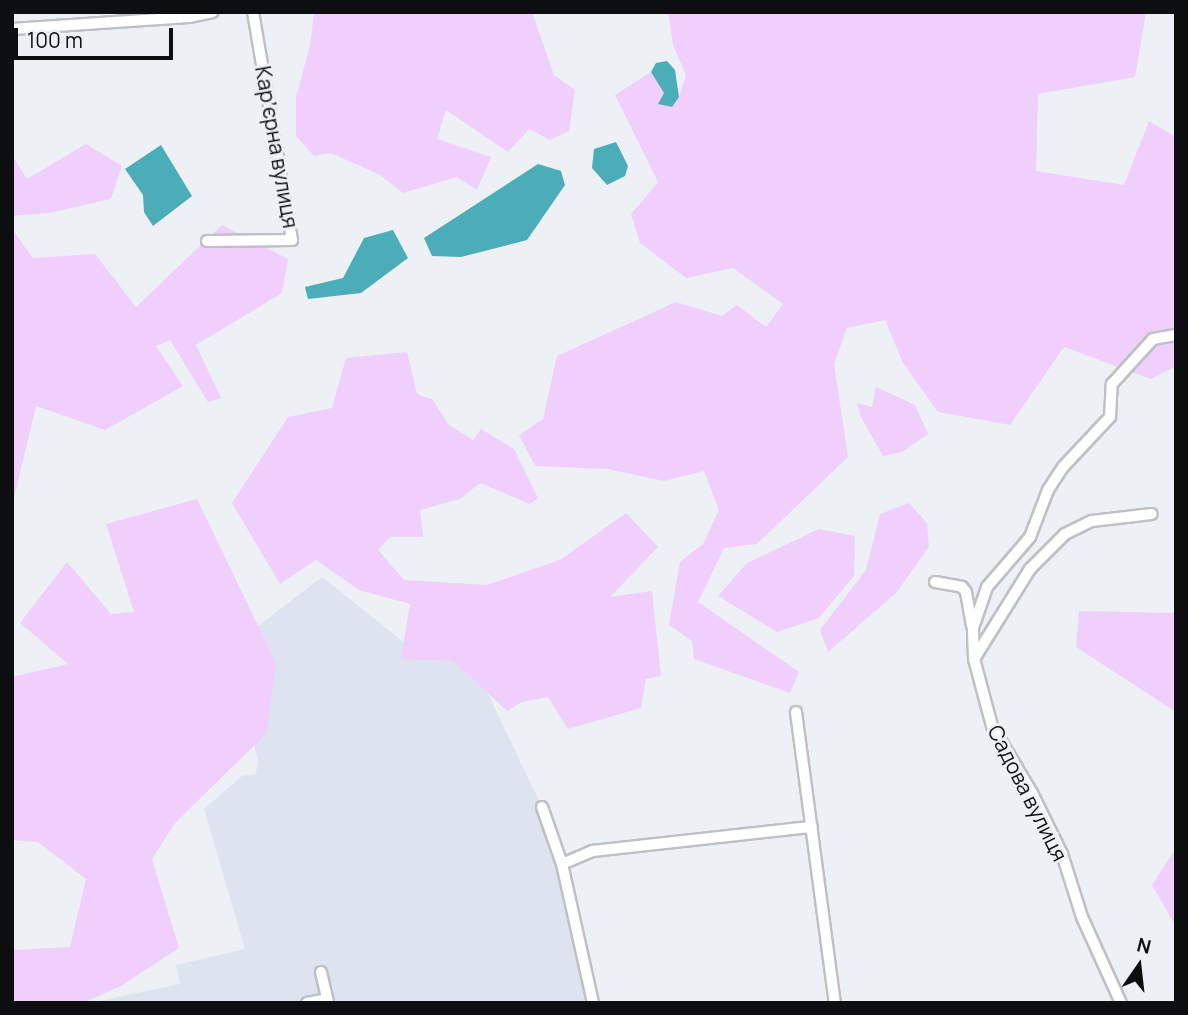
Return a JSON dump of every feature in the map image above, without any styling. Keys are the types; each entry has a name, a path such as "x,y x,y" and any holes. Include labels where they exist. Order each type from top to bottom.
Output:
{"street":[{"path":"12,29 189,18 212,12"},
{"name":"Карʼєрна вулиця","path":"207,241 292,240 253,12"},
{"path":"972,628 987,587 1030,537 1048,490 1063,467 1110,417 1112,384 1153,339 1176,335"},
{"path":"974,659 1030,569 1065,534 1092,521 1152,514"},
{"name":"Садова вулиця","path":"936,582 950,583 966,592 974,659 992,726 1032,793 1062,855 1082,917 1121,1003"},
{"path":"796,712 835,1003"},
{"path":"542,807 562,864 593,1003"},
{"path":"562,864 593,851 812,827"},
{"path":"307,1003 328,1001 321,972"}],"shaded area":[{"path":"314,12 532,12 554,75 575,90 569,131 550,140 529,129 508,152 446,110 437,139 491,157 477,190 457,177 403,193 380,175 331,153 314,156 296,136 296,97 310,46"},
{"path":"668,12 1146,12 1135,77 1038,94 1036,171 1124,185 1149,121 1176,137 1176,366 1151,379 1064,347 1010,425 938,412 903,363 885,320 847,328 834,364 848,457 757,544 724,548 698,602 799,672 790,693 694,659 692,641 669,625 680,562 703,544 719,510 704,471 664,481 607,469 535,466 519,435 543,419 557,356 676,302 722,316 737,305 766,327 783,304 733,268 686,278 640,243 631,214 658,182 615,95 651,72 664,93 658,104 672,107 679,97 686,75 673,45"},
{"path":"86,144 122,166 111,199 49,213 12,216 12,155 27,179"},
{"path":"222,225 288,259 282,293 196,345 221,398 208,402 170,340 156,346 183,386 105,430 36,406 12,507 12,229 33,258 95,254 136,307"},
{"path":"407,352 417,394 432,399 449,425 473,440 481,429 514,449 538,498 530,504 480,483 460,499 420,510 423,537 390,537 378,550 404,580 487,585 560,560 626,513 658,547 610,597 652,591 661,676 646,679 641,708 568,729 548,697 522,702 507,711 453,661 401,659 410,604 359,590 316,560 280,584 232,503 288,417 332,408 346,358"},
{"path":"876,387 915,405 928,434 902,452 883,456 861,417 857,403 872,407"},
{"path":"197,499 276,663 267,733 175,823 152,859 179,948 121,986 83,1003 12,1003 12,950 70,947 86,879 38,842 12,840 12,677 68,664 20,623 67,562 111,614 134,612 106,524"},
{"path":"909,503 927,523 929,547 896,593 828,652 820,630 866,570 880,514"},
{"path":"819,529 855,536 854,576 819,618 777,632 718,596 747,563"},
{"path":"322,577 402,641 448,650 467,650 542,807 593,1003 90,1003 180,984 176,965 245,949 204,809 242,776 256,774 258,761 231,647"},
{"path":"1079,611 1176,613 1176,712 1076,647"},
{"path":"1176,848 1176,927 1152,885"}],"water":[{"path":"667,61 675,70 679,97 672,107 658,104 664,93 651,72 656,63"},
{"path":"616,142 628,166 625,176 607,185 592,168 594,149"},
{"path":"161,145 192,196 153,226 144,212 143,195 125,169"},
{"path":"538,164 561,171 565,185 527,240 461,257 432,256 424,238"},
{"path":"393,230 408,258 361,293 308,299 305,287 343,278 364,238"}]}
